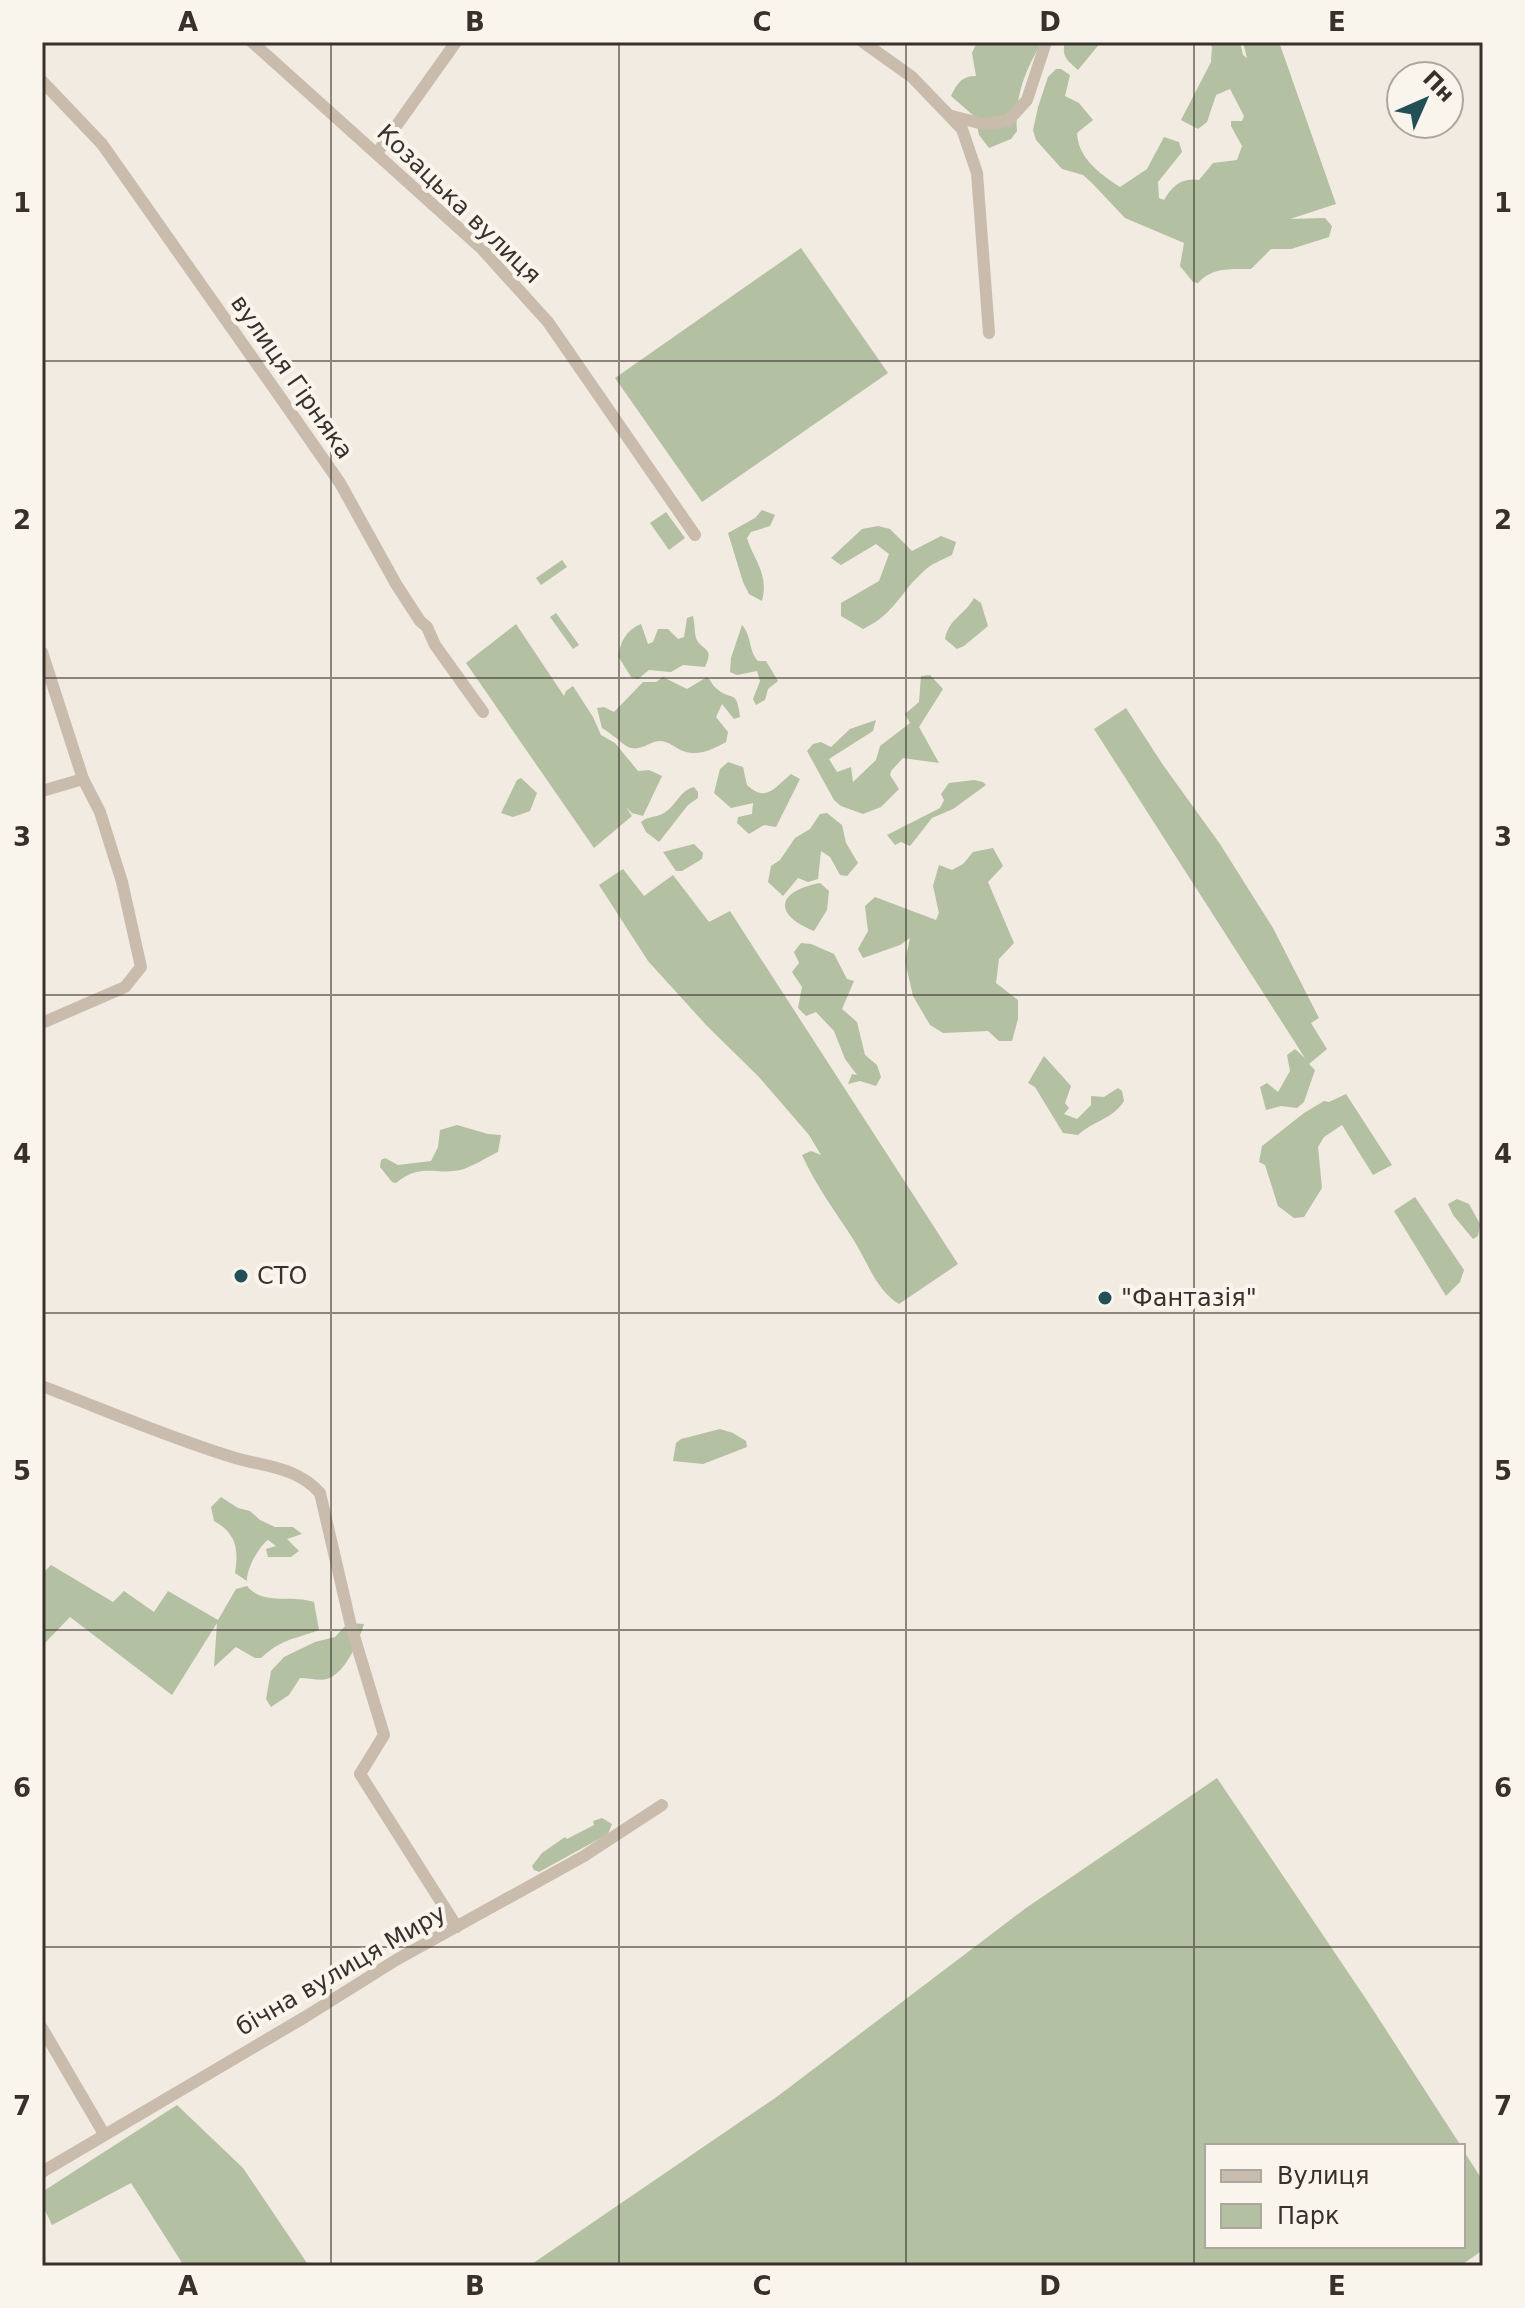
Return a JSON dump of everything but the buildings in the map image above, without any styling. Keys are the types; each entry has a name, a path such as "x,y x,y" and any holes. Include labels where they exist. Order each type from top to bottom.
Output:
{"street":[{"name":"Козацька вулиця","path":"252,42 481,248 548,322 695,535"},
{"path":"377,153 456,42"},
{"path":"863,42 912,77 962,129 977,173 989,333"},
{"path":"952,116 983,124 1008,121 1027,100 1046,42"},
{"name":"вулиця Гірняка","path":"42,81 102,144 278,394 340,483 396,584 427,627 435,645 483,712"},
{"path":"42,652 83,779 100,812 122,882 141,967 125,987 42,1023"},
{"path":"42,791 83,779"},
{"path":"42,1386 233,1457 277,1466 309,1480 320,1493 351,1626 384,1735 360,1774 457,1927"},
{"name":"бічна вулиця Миру","path":"42,2172 396,1960 584,1856 662,1805"},
{"path":"42,2028 104,2134"}],"green space":[{"path":"977,42 1042,42 1022,85 1017,107 1017,131 1011,139 989,148 979,135 975,117 951,96 960,82 976,76 972,53"},
{"path":"1065,42 1101,42 1078,70 1065,55"},
{"path":"1209,42 1240,42 1243,55 1247,58 1243,42 1279,42 1336,204 1290,219 1325,218 1332,226 1329,237 1291,249 1271,249 1251,269 1216,272 1198,283 1193,282 1180,266 1184,243 1125,218 1083,175 1062,169 1036,140 1033,130 1048,77 1056,69 1061,69 1070,75 1065,96 1079,103 1093,120 1077,133 1081,150 1098,171 1120,187 1147,169 1164,137 1179,142 1182,152 1158,182 1159,198 1164,200 1178,184 1199,180 1213,163 1237,160 1242,146 1231,121 1242,121 1244,116 1230,89 1216,95 1207,122 1198,129 1181,120 1211,62 1212,47"},
{"path":"801,248 888,373 702,502 615,378"},
{"path":"762,510 775,515 770,526 751,532 747,538 764,583 762,601 749,594 743,582 728,533 755,518"},
{"path":"666,512 685,538 669,550 650,523"},
{"path":"878,526 890,529 912,551 941,536 956,542 952,555 927,568 883,617 863,629 841,616 841,603 879,581 889,554 876,544 841,565 831,558 862,529"},
{"path":"562,560 567,567 541,585 536,578"},
{"path":"974,598 981,603 988,626 957,649 945,639 947,632"},
{"path":"556,613 579,645 573,649 550,617"},
{"path":"693,616 696,638 709,656 705,667 683,665 671,672 649,670 638,679 631,677 618,656 628,633 641,624 648,644 653,642 658,629 668,629 678,639 684,637 687,618"},
{"path":"516,624 564,696 573,686 601,735 615,743 638,771 649,770 662,776 643,816 632,813 626,807 632,816 594,848 466,663"},
{"path":"742,625 755,657 758,661 766,661 778,681 768,689 765,700 756,705 753,699 760,681 757,671 737,675 730,672 731,658"},
{"path":"930,675 943,689 919,727 939,763 903,758 890,775 899,789 881,807 863,814 841,806 834,800 807,751 813,744 821,742 831,747 850,729 876,720 873,731 829,759 837,772 851,767 853,782 876,760 880,746 910,723 905,714 919,702 921,676"},
{"path":"663,677 687,689 707,677 721,692 735,698 740,717 734,719 722,704 716,717 728,732 726,742 695,753 659,741 633,748 602,728 597,708 604,707 614,712 643,682 656,682"},
{"path":"1126,708 1220,844 1273,928 1319,1018 1311,1023 1327,1049 1309,1064 1315,1070 1304,1102 1297,1108 1281,1106 1266,1110 1260,1087 1267,1083 1278,1092 1290,1071 1287,1055 1295,1049 1305,1058 1094,729"},
{"path":"728,762 743,767 747,785 760,793 770,792 791,774 800,779 776,827 764,825 749,834 737,823 738,817 752,814 753,803 731,808 714,793 720,769"},
{"path":"521,778 537,793 530,811 513,817 501,813 517,780"},
{"path":"974,780 986,785 953,809 932,818 910,846 901,842 895,845 887,835 940,808 944,800 941,794 949,783"},
{"path":"694,787 698,798 688,805 659,842 646,832 641,822 664,813 685,791"},
{"path":"827,813 842,825 846,843 858,863 847,876 840,875 830,857 821,851 818,879 808,882 798,878 783,896 768,882 771,866 780,860 795,838 810,829 820,814"},
{"path":"694,844 703,853 702,859 682,871 676,871 663,852"},
{"path":"993,848 1003,866 988,882 1014,943 999,959 996,983 1018,1000 1018,1019 1012,1041 999,1041 988,1031 943,1033 930,1025 913,996 905,961 910,938 900,945 863,958 858,949 868,931 865,906 875,897 936,920 939,913 933,886 939,865 952,870 963,864 973,852"},
{"path":"623,869 644,896 673,875 709,922 730,911 958,1264 899,1304 884,1291 802,1155 811,1151 821,1155 809,1135 759,1077 648,961 599,885"},
{"path":"820,883 829,891 827,910 814,931 791,917 785,904 795,891"},
{"path":"801,943 834,954 847,979 854,981 842,1009 857,1022 865,1055 877,1065 881,1077 876,1086 860,1081 848,1084 852,1074 857,1075 845,1059 834,1031 816,1012 806,1016 798,1008 802,987 792,972 799,963 794,952"},
{"path":"1044,1056 1071,1086 1065,1103 1069,1108 1064,1114 1077,1119 1091,1105 1091,1096 1104,1097 1118,1088 1124,1101 1114,1112 1078,1135 1063,1133 1035,1087 1028,1083"},
{"path":"1346,1094 1392,1165 1373,1175 1342,1125 1324,1137 1318,1147 1322,1188 1304,1217 1294,1218 1278,1206 1265,1165 1259,1162 1262,1146 1304,1113 1324,1101 1329,1102"},
{"path":"457,1125 501,1135 498,1152 464,1169 422,1171 396,1183 380,1167 381,1160 385,1158 398,1165 431,1161 438,1147 440,1130"},
{"path":"1415,1197 1464,1270 1460,1282 1446,1296 1394,1211"},
{"path":"1457,1199 1469,1204 1480,1224 1478,1236 1473,1239 1448,1204"},
{"path":"720,1429 746,1441 747,1447 703,1464 673,1461 676,1443 681,1439"},
{"path":"221,1497 275,1527 293,1527 302,1534 287,1539 299,1551 291,1557 268,1557 266,1549 276,1546 268,1540 254,1559 247,1581 235,1573 234,1542 227,1531 214,1521 211,1507"},
{"path":"51,1565 113,1602 124,1591 154,1612 168,1591 218,1620 236,1589 247,1586 269,1598 314,1602 319,1630 282,1643 261,1658 255,1658 236,1647 214,1667 217,1623 172,1695 70,1617 42,1646 42,1570"},
{"path":"348,1623 364,1624 355,1647 340,1670 327,1679 300,1678 289,1695 271,1707 266,1699 271,1671 284,1657 315,1642 335,1637"},
{"path":"1217,1778 1460,2144 1205,2144 1205,2248 1465,2248 1465,2153 1483,2181 1483,2250 1460,2266 529,2266 778,2096 1026,1908"},
{"path":"602,1818 612,1824 608,1834 539,1872 534,1870 532,1866 542,1853"},
{"path":"177,2105 243,2168 309,2266 184,2266 131,2183 52,2225 42,2204 42,2192"}],"place":[{"name":"СТО","path":"241,1276"},
{"name":"\"Фантазія\"","path":"1105,1298"}]}
